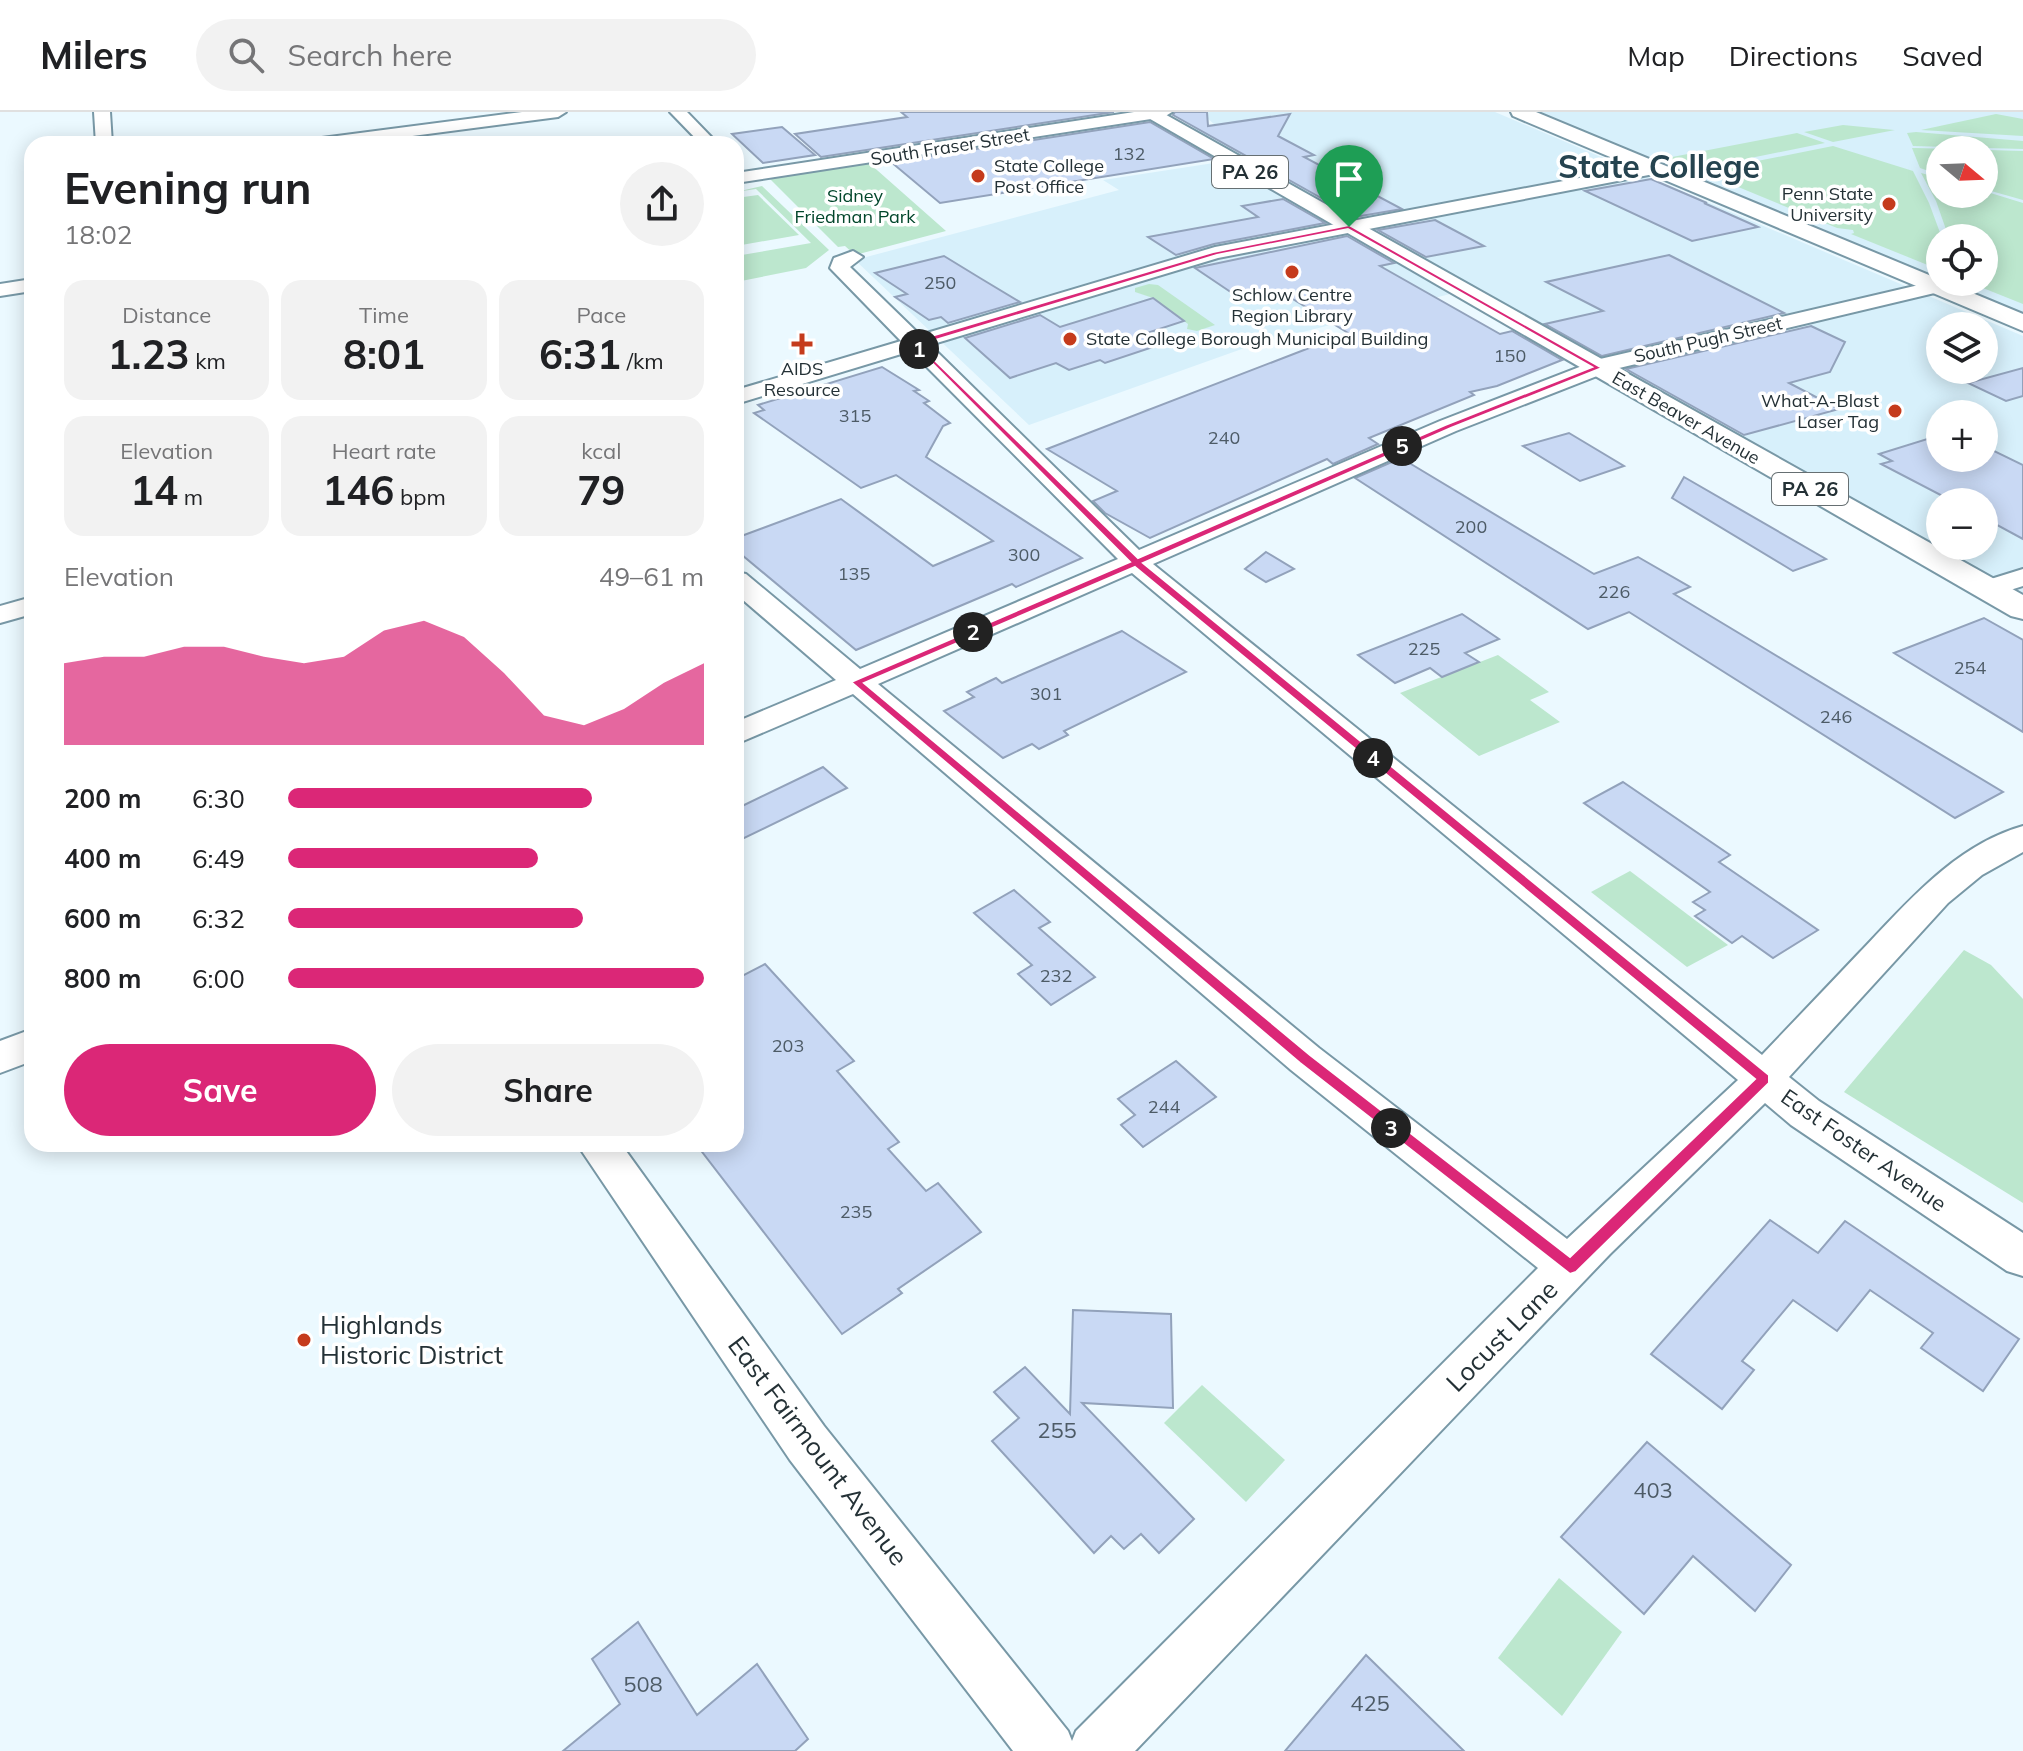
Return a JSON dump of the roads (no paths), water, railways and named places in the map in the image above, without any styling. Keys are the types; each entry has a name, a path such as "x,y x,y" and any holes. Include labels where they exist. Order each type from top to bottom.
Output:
{"main road":[{"path":"1520,112 1926,283"},
{"name":"PA 26","path":"1154,113 1349,227"},
{"name":"East Beaver Avenue","path":"1349,227 2023,609"},
{"path":"1958,296 2023,323"}],"street":[{"path":"102,112 104,136"},
{"path":"374,134 558,112"},
{"path":"678,112 702,136"},
{"name":"South Fraser Street","path":"744,174 1154,113"},
{"path":"744,395 1215,253 1653,169"},
{"name":"East Foster Avenue","path":"853,257 841,262 840,268 1136,563 1764,1079 1850,1145 2023,1257"},
{"path":"0,290 24,286"},
{"name":"South Pugh Street","path":"744,731 1448,426 1598,368 1926,289"},
{"path":"1988,589 2023,577"},
{"path":"744,587 1305,1059 1570,1267"},
{"path":"0,615 24,608"},
{"name":"Locust Lane","path":"1096,1751 1570,1267 1764,1079 1936,894 1970,867 2023,837"},
{"path":"0,1058 24,1048"},
{"name":"East Fairmount Avenue","path":"604,1152 807,1443 1048,1751"}],"place":[{"name":"State College Post Office","path":"978,176"},
{"name":"Penn State University","path":"1889,204"},
{"name":"Schlow Centre Region Library","path":"1292,272"},
{"name":"State College Borough Municipal Building","path":"1070,339"},
{"name":"AIDS Resource","path":"802,344"},
{"name":"What-A-Blast Laser Tag","path":"1895,411"},
{"name":"Highlands Historic District","path":"304,1340"}],"district":[{"name":"State College","path":"1659,167"}],"park label":[{"name":"Sidney Friedman Park","path":"855,206"}]}
